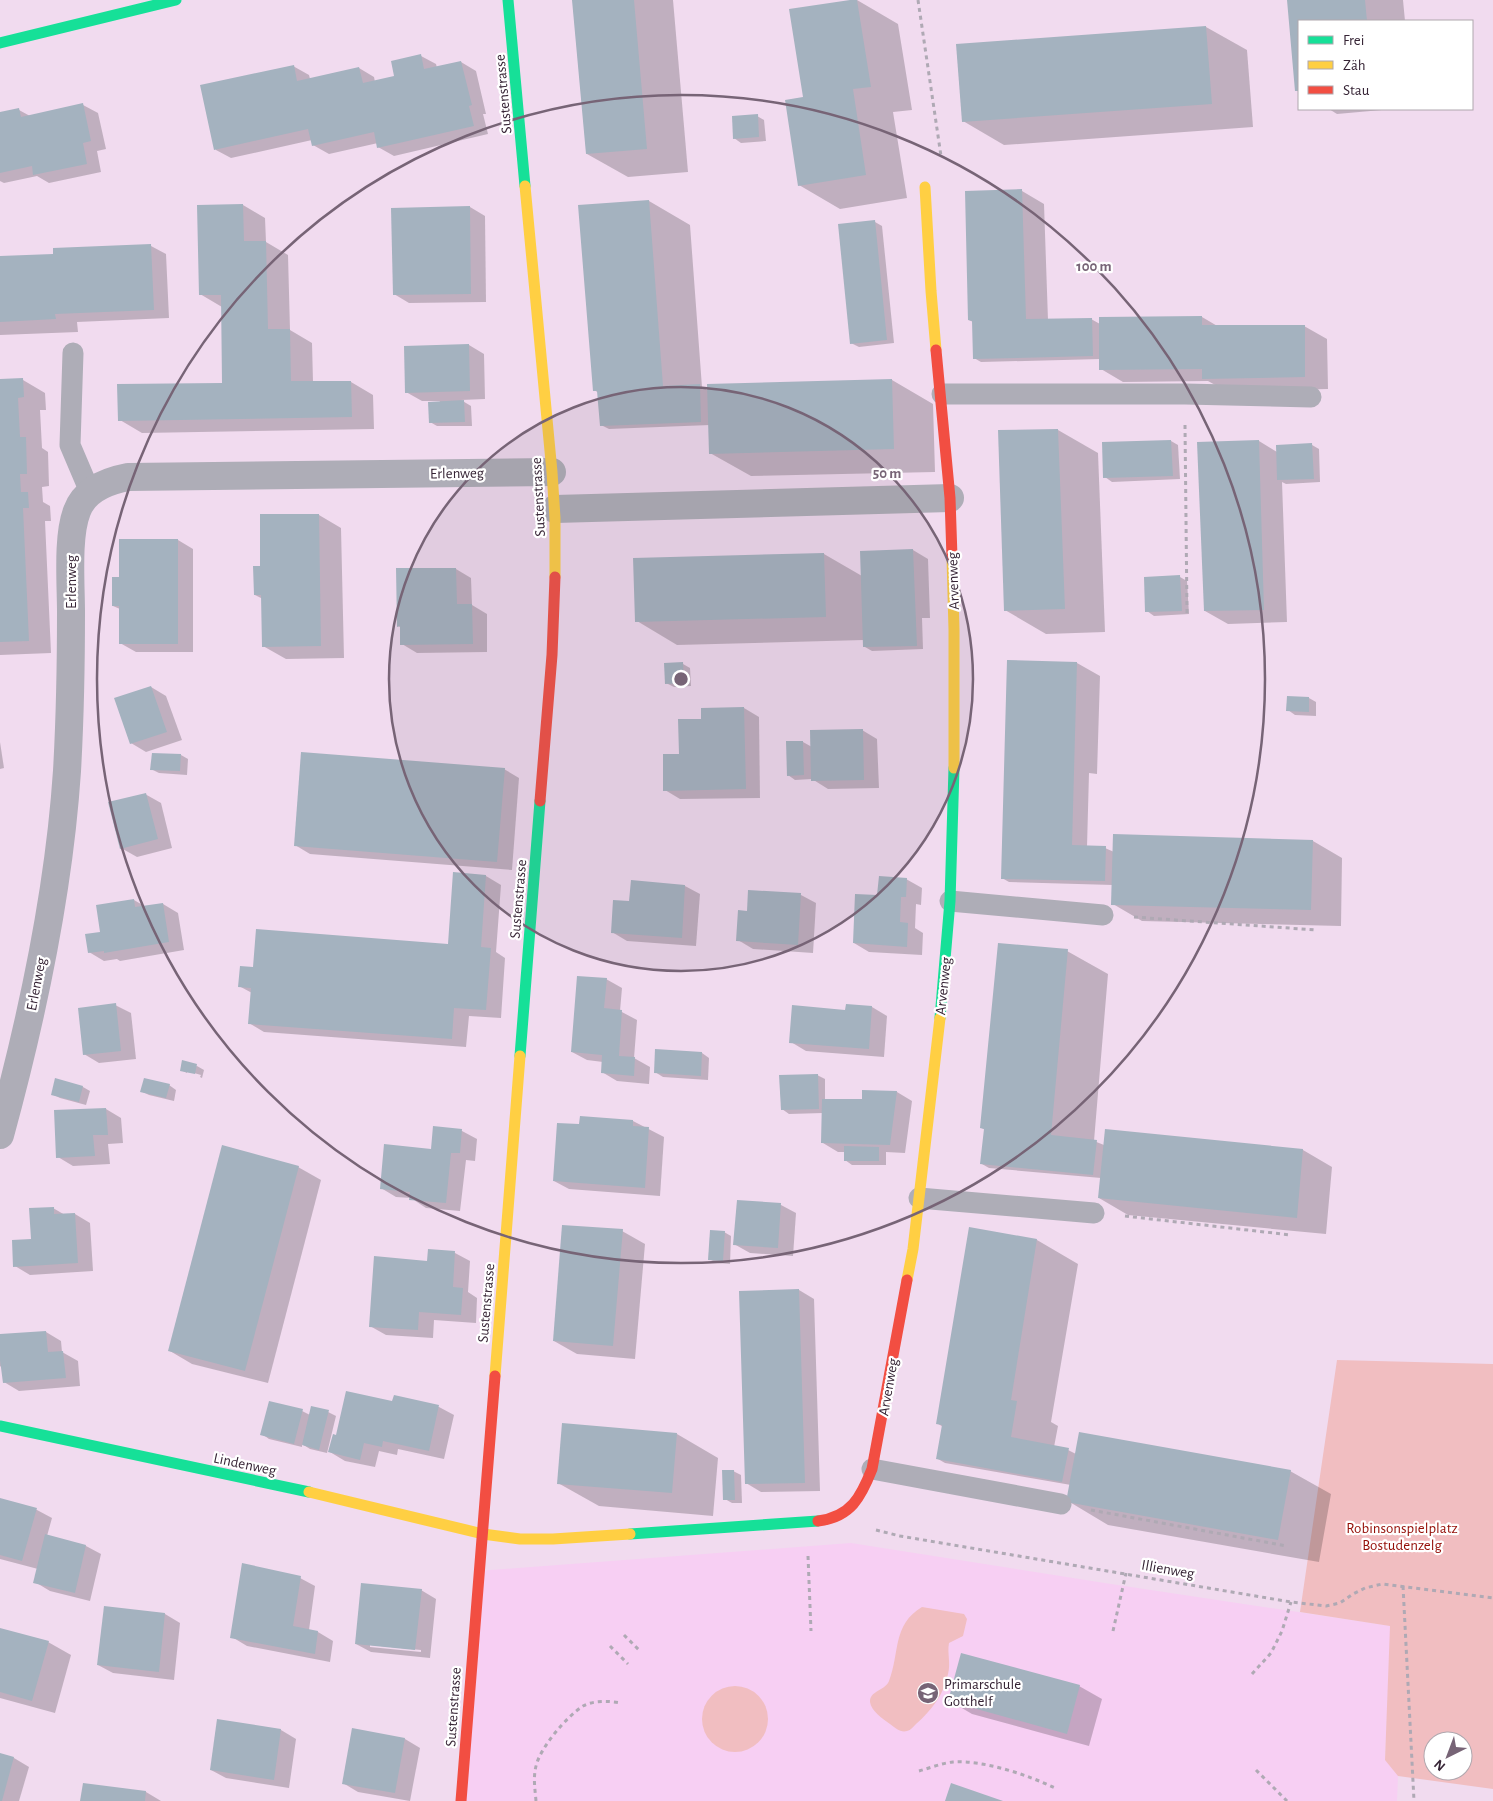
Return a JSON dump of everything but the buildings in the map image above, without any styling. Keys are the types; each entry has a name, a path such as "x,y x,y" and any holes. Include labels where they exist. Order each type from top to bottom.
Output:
{"street":[{"path":"0,43 176,0"},
{"name":"Sustenstrasse","path":"461,1801 552,655 556,576 555,510 552,472 508,0"},
{"name":"Arvenweg","path":"838,1517 853,1506 864,1489 872,1469 911,1259 944,987 950,902 954,797 954,630 950,498 942,394 931,291 925,186"},
{"name":"Erlenweg","path":"0,1135 10,1063 48,923 67,772 71,658 71,530 77,509 90,492 108,481 128,477 552,472"},
{"path":"555,510 950,498"},
{"name":"Lindenweg","path":"0,1426 354,1502 483,1534"},
{"path":"483,1534 553,1539 805,1523 838,1517"}],"lane":[{"path":"73,353 70,445 90,492"},
{"path":"942,394 1184,394 1311,397"},
{"path":"950,902 1103,915"},
{"path":"919,1198 1094,1213"},
{"path":"872,1469 1061,1504"}],"path":[{"path":"918,0 942,162 925,186"},
{"path":"1184,394 1187,612"},
{"path":"1103,915 1316,930"},
{"path":"1094,1213 1291,1235"},
{"path":"1061,1504 1287,1546"},
{"name":"Illienweg","path":"838,1517 871,1529 900,1536 1291,1602 1326,1606 1340,1603 1365,1588 1382,1584 1493,1598"},
{"path":"805,1523 811,1631"},
{"path":"1113,1631 1126,1574"},
{"path":"1403,1586 1414,1801"},
{"path":"1252,1674 1271,1653 1282,1631 1291,1602"},
{"path":"624,1635 639,1650"},
{"path":"610,1646 628,1664"},
{"path":"536,1801 534,1777 536,1764 558,1728 584,1705 606,1701 621,1702"},
{"path":"919,1772 952,1762 973,1762 1032,1777 1056,1788"},
{"path":"1256,1770 1287,1801"}],"shaded area":[{"name":"Primarschule Gotthelf","path":"851,1543 1391,1626 1385,1759 1398,1776 1397,1801 461,1801 478,1571"}],"green space":[{"name":"Robinsonspielplatz Bostudenzelg","path":"1337,1360 1493,1364 1493,1789 1435,1781 1473,1781 1473,1731 1423,1731 1423,1779 1398,1776 1385,1760 1390,1626 1300,1612"},
{"path":"922,1607 964,1614 967,1619 963,1636 949,1643 949,1670 937,1701 912,1728 903,1731 898,1730 875,1712 870,1698 885,1687 889,1681 901,1631 912,1614"},
{"path":"729,1686 741,1686 753,1691 763,1701 768,1713 766,1732 753,1747 741,1752 729,1752 717,1747 707,1737 702,1725 702,1713 707,1701 717,1691"}],"traffic: fast":[{"path":"0,43 176,0"},
{"path":"508,0 525,186"},
{"path":"940,1018 950,901 954,768"},
{"path":"520,1056 540,801"},
{"path":"0,1426 309,1492"},
{"path":"630,1534 818,1521"}],"traffic: slow":[{"path":"525,186 552,472 555,518 555,577"},
{"path":"925,187 936,350"},
{"path":"952,557 954,768"},
{"path":"907,1280 913,1249 940,1018"},
{"path":"495,1376 520,1056"},
{"path":"309,1492 483,1534 520,1539 630,1534"}],"traffic: jam":[{"path":"936,350 950,498 952,557"},
{"path":"540,801 552,655 555,577"},
{"path":"818,1521 829,1519 847,1510 859,1497 872,1469 907,1280"},
{"path":"461,1801 495,1376"}],"place":[{"name":"Primarschule Gotthelf","path":"928,1693"}]}
